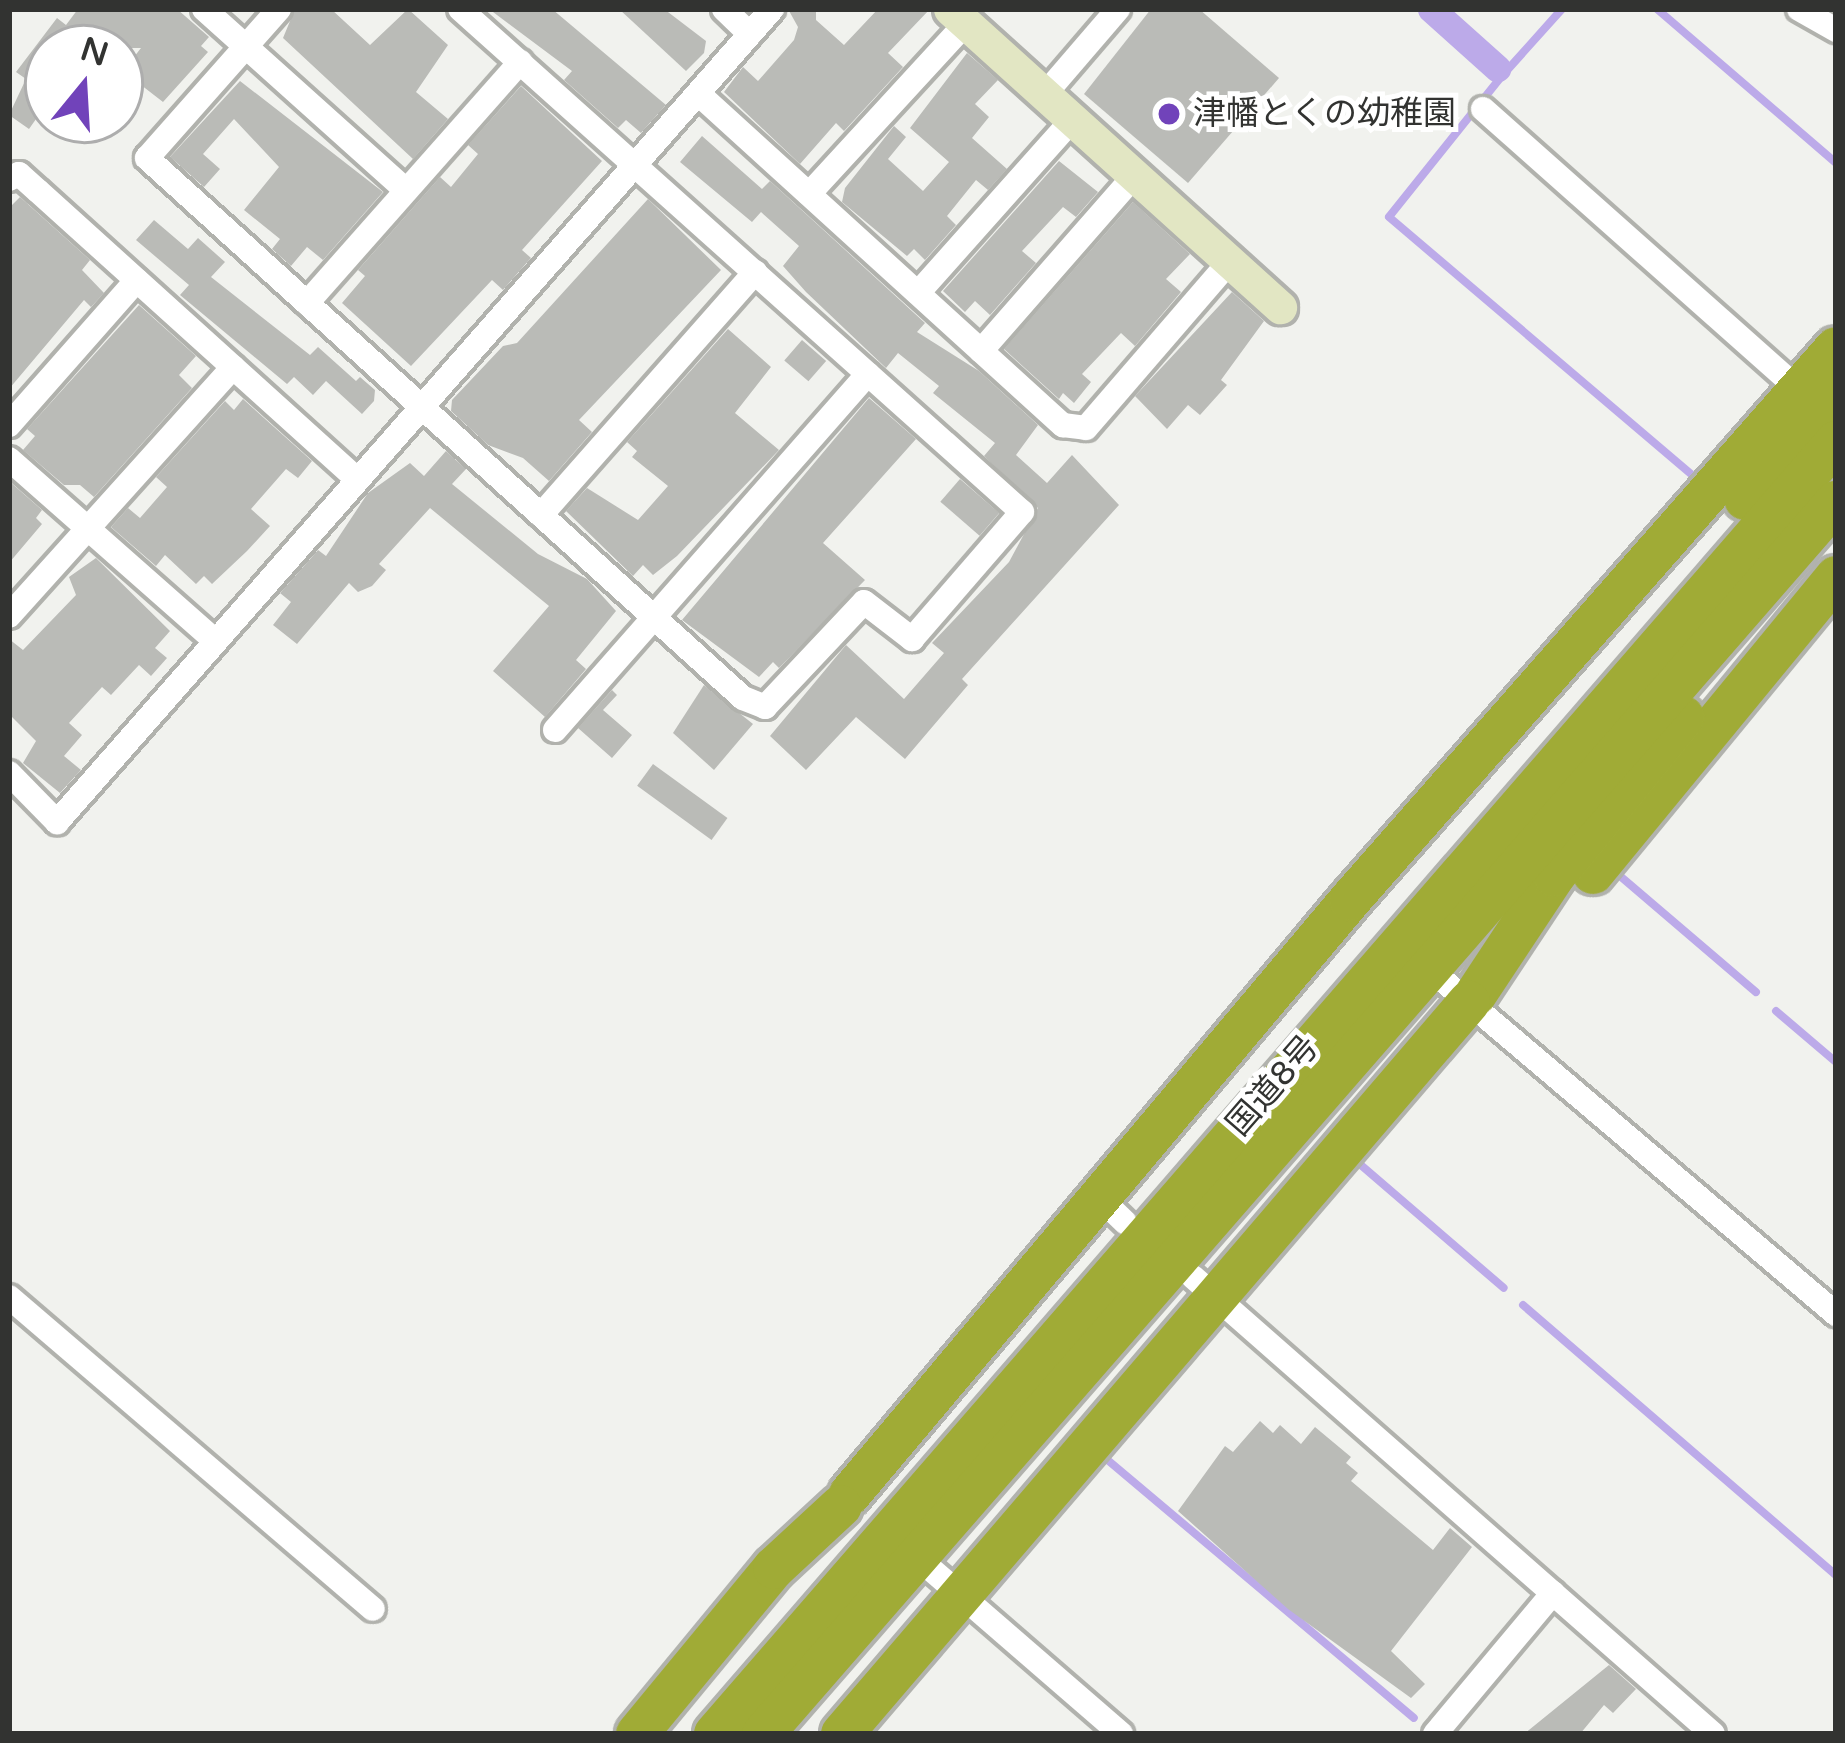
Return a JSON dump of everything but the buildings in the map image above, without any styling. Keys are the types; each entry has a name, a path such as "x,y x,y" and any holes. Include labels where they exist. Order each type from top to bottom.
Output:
{"highway":[{"path":"668,1734 854,1505 1115,1212 1304,961 1818,394 1836,348"},
{"name":"国道8号","path":"715,1734 1836,442"},
{"name":"国道8号","path":"763,1734 1836,502"},
{"path":"816,1734 1464,993 1836,531"},
{"path":"1464,993 1520,957 1713,734 1836,577"},
{"path":"637,1734 774,1568 854,1505"},
{"path":"842,1734 949,1586"}],"street":[{"path":"204,9 406,190"},
{"path":"279,9 147,158 743,698 765,707 864,602 912,639 1022,512 460,9"},
{"path":"724,9 750,34"},
{"path":"9,773 57,822 353,476 424,409 702,97 772,9"},
{"path":"1045,94 1118,9"},
{"path":"1799,9 1836,30"},
{"path":"809,194 958,16 1280,307"},
{"path":"307,303 520,62"},
{"path":"702,97 1064,425 1086,428 1230,261"},
{"path":"1483,109 1818,394"},
{"path":"918,293 1073,119"},
{"path":"9,179 19,174 353,476"},
{"path":"981,351 1135,175"},
{"path":"542,515 755,272"},
{"path":"9,424 137,280"},
{"path":"9,616 233,367"},
{"path":"556,730 868,374"},
{"path":"9,459 213,639"},
{"path":"1464,993 1836,1314"},
{"path":"1205,1287 1713,1734"},
{"path":"9,1297 373,1609"},
{"path":"949,1586 1121,1734"},
{"path":"1435,1734 1553,1593"}],"waterway":[{"path":"1431,9 1497,68"},
{"path":"1501,77 1562,9"},
{"path":"1657,9 1836,163"},
{"path":"1497,68 1501,77 1389,217 1699,481"},
{"path":"1613,870 1756,992"},
{"path":"1776,1011 1836,1062"},
{"path":"1355,1160 1504,1288"},
{"path":"1523,1305 1836,1575"},
{"path":"1104,1457 1414,1718"}],"place":[{"name":"津幡とくの幼稚園","path":"1169,114"}]}
